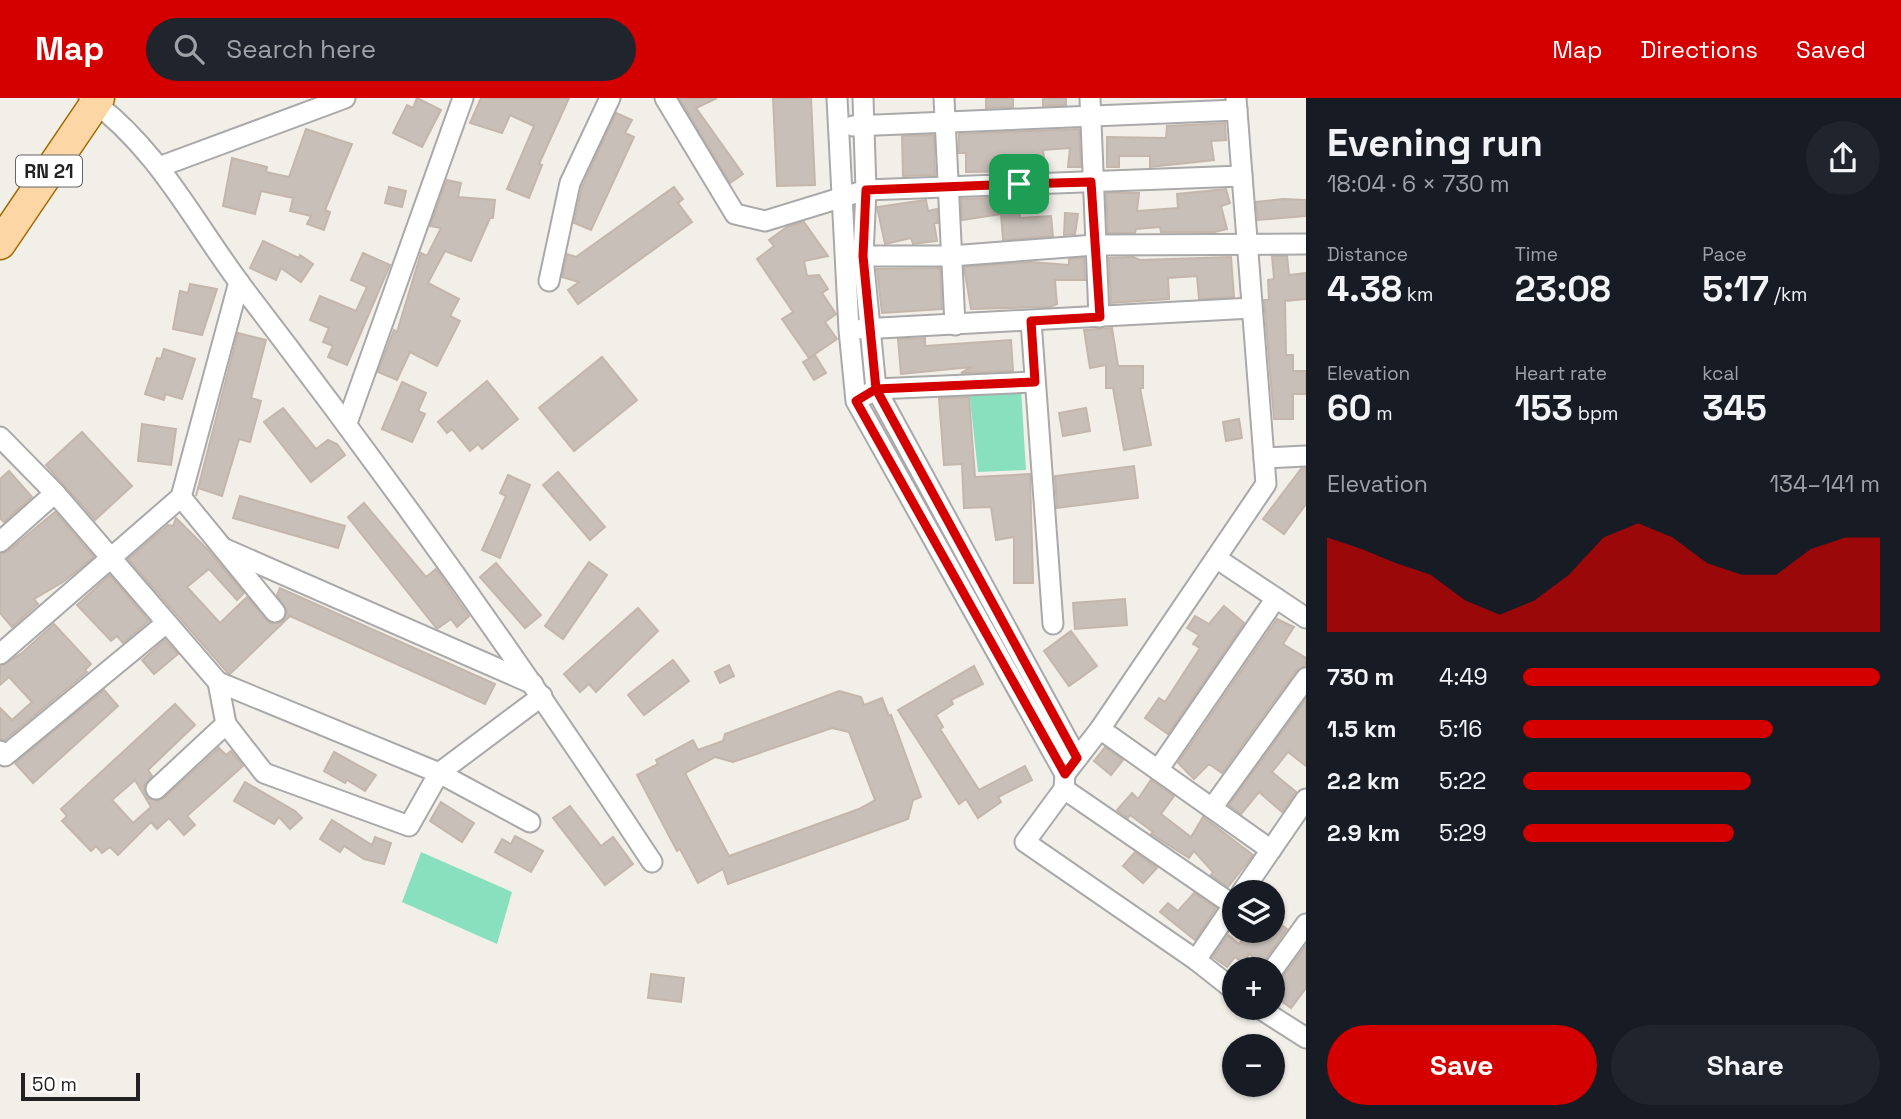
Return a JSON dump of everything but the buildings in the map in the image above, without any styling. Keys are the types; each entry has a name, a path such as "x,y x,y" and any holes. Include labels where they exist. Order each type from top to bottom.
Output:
{"main road":[{"name":"RN 21","path":"0,209 90,99"},
{"name":"RN 21","path":"0,244 90,99"}],"street":[{"path":"347,423 463,98"},
{"path":"549,281 570,183 610,98"},
{"path":"665,98 735,214 765,221 866,190 1242,176"},
{"path":"837,98 849,330 856,401 1065,781 1222,897"},
{"path":"863,98 866,190 863,256 876,389 1077,758"},
{"path":"944,98 955,324"},
{"path":"90,99 124,125 159,167 239,282 347,423 538,690 652,862"},
{"path":"159,167 339,99"},
{"path":"837,126 945,122 1090,107 1236,104 1266,484 1100,729 1077,758 1025,842 1222,981"},
{"path":"1090,107 1091,182 1100,317"},
{"path":"863,256 951,256 1095,245 1306,244"},
{"path":"0,653 181,497 239,282"},
{"path":"849,330 1252,308"},
{"path":"1031,321 1053,624"},
{"path":"856,401 876,389 1035,382"},
{"path":"4,450 55,493 165,624 218,682 439,773 530,822"},
{"path":"1264,457 1306,456"},
{"path":"0,542 55,493"},
{"path":"181,497 275,612"},
{"path":"223,548 538,690"},
{"path":"1216,558 1306,618"},
{"path":"1158,770 1276,598"},
{"path":"0,751 5,756 165,624"},
{"path":"1212,808 1306,678"},
{"path":"218,682 226,724 264,773 408,826 439,773 538,690"},
{"path":"156,789 226,724"},
{"path":"1100,729 1271,850"},
{"path":"1250,880 1306,799"},
{"path":"1196,960 1222,921"},
{"path":"1282,957 1306,924"},
{"path":"1278,1020 1306,1038"}],"green space":[{"path":"1021,389 1026,470 978,472 969,390"},
{"path":"421,852 512,892 497,944 402,902"}],"route":[{"path":"1019,184 866,190 863,256 876,389 856,401 1065,774 1077,758 876,389 1035,382 1031,321 1100,317 1091,182 1019,184"}]}
